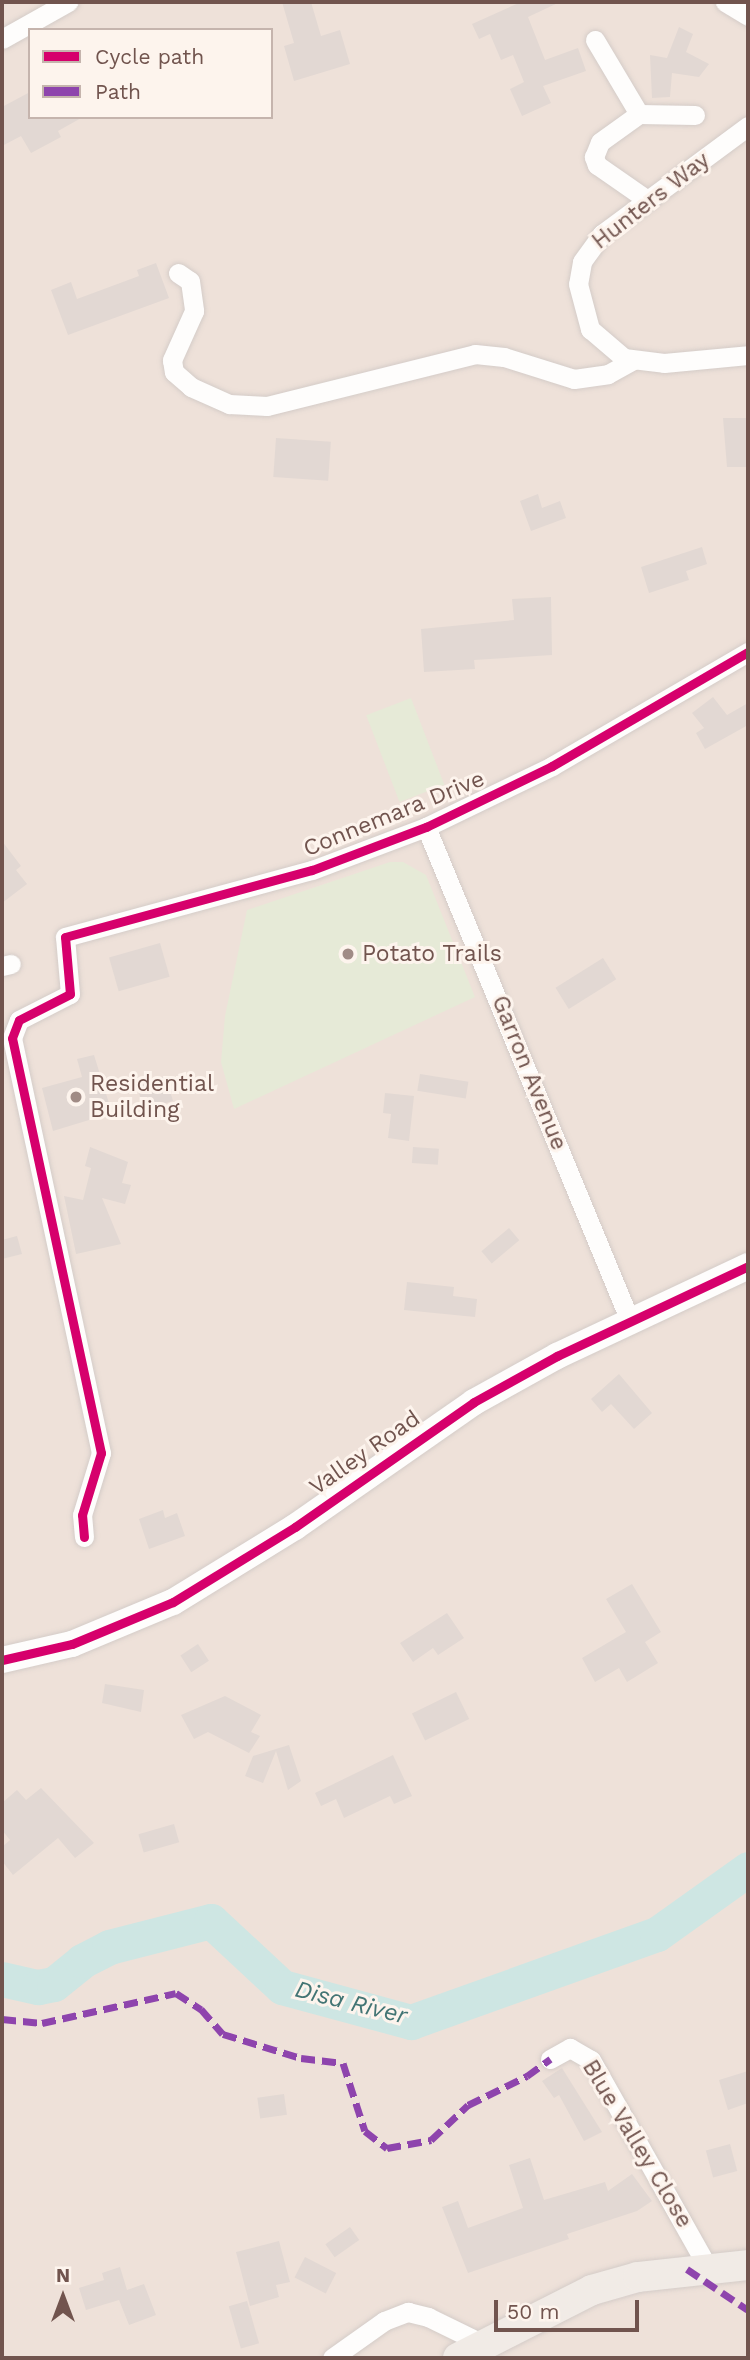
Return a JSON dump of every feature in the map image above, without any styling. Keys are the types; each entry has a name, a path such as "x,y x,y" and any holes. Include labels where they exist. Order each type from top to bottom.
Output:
{"main road":[{"path":"470,2351 592,2290 638,2277 708,2267 748,2265"}],"street":[{"path":"2,39 68,2"},
{"path":"725,2 748,16"},
{"path":"595,40 639,114"},
{"path":"646,200 609,177 594,157 605,136 639,114 695,115"},
{"name":"Hunters Way","path":"748,126 646,200 588,250 578,274 581,304 590,329 613,352 633,360 664,363 748,355"},
{"path":"178,272 190,281 194,312 172,360 174,372 191,387 229,404 267,407 475,354 504,357 574,379 608,374 633,360"},
{"name":"Connemara Drive","path":"84,1537 82,1515 101,1452 12,1038 22,1018 68,998 71,974 64,946 69,934 312,870 426,827 551,766 748,652"},
{"name":"Garron Avenue","path":"426,827 629,1321"},
{"name":"Valley Road","path":"2,1660 72,1644 173,1602 275,1540 474,1402 629,1321 748,1266"},
{"name":"Blue Valley Close","path":"550,2059 570,2048 591,2060 708,2267"},
{"path":"332,2358 384,2321 408,2312 428,2317 470,2351"}],"shaded area":[{"path":"2,2 748,2 748,2358 2,2358"}],"green space":[{"path":"411,698 444,785 400,802 366,715"},
{"name":"Potato Trails","path":"390,862 403,862 426,875 475,997 234,1109 221,1062 225,1016 247,910"}],"building":[{"path":"282,2 311,2 321,36 340,30 350,64 294,81 284,46 294,43"},
{"path":"521,2 560,2 528,17 545,60 578,48 586,71 543,86 551,103 522,116 510,89 524,82 513,55 501,60 490,34 479,39 472,24"},
{"path":"679,27 693,34 686,52 709,64 699,77 672,73 670,97 652,98 650,55 667,58"},
{"path":"28,93 28,119 79,119 58,131 61,137 31,153 21,136 2,146 2,107"},
{"path":"156,263 169,298 68,335 51,290 71,282 77,299 139,276 137,270"},
{"path":"723,418 748,418 748,467 727,467"},
{"path":"276,438 331,442 328,481 273,477"},
{"path":"538,494 542,508 560,501 566,518 531,531 520,501"},
{"path":"702,547 707,564 686,571 689,580 649,593 641,567"},
{"path":"551,597 552,655 474,660 475,669 424,672 421,629 514,620 512,599"},
{"path":"713,697 727,715 748,703 748,725 705,749 696,733 704,728 692,713"},
{"path":"2,841 21,866 16,870 27,884 2,903"},
{"path":"160,943 170,977 119,991 109,958"},
{"path":"603,958 616,979 569,1009 556,988"},
{"name":"Residential Building","path":"94,1055 112,1113 53,1131 42,1088 82,1077 77,1059"},
{"path":"420,1074 468,1082 466,1098 417,1091"},
{"path":"165,1076 173,1101 145,1110 136,1085"},
{"path":"385,1093 414,1096 409,1141 388,1138 391,1114 383,1113"},
{"path":"90,1147 128,1162 122,1183 131,1185 125,1204 102,1198 121,1244 76,1254 64,1196 83,1200 91,1168 85,1166"},
{"path":"413,1147 439,1149 438,1165 412,1163"},
{"path":"509,1228 519,1240 492,1263 481,1251"},
{"path":"17,1236 22,1254 2,1259 2,1240"},
{"path":"407,1282 454,1287 453,1296 477,1299 475,1317 404,1310"},
{"path":"619,1374 652,1413 634,1429 611,1404 602,1412 591,1399"},
{"path":"163,1510 165,1518 177,1513 185,1536 149,1549 139,1519"},
{"path":"632,1584 661,1632 645,1642 658,1663 627,1682 619,1668 595,1682 582,1658 626,1632 606,1599"},
{"path":"447,1613 464,1638 438,1655 433,1648 413,1662 400,1643"},
{"path":"198,1644 209,1661 191,1672 180,1655"},
{"path":"105,1684 144,1690 141,1712 102,1703"},
{"path":"456,1692 469,1719 425,1740 412,1713"},
{"path":"225,1696 261,1715 251,1732 260,1736 249,1753 208,1732 194,1739 181,1715"},
{"path":"289,1745 301,1781 288,1790 276,1751 263,1783 245,1776 253,1756"},
{"path":"393,1755 412,1796 394,1804 390,1796 344,1818 336,1799 321,1806 315,1793"},
{"path":"41,1788 94,1843 75,1858 58,1838 13,1875 2,1861 2,1847 10,1840 2,1830 2,1803 17,1790 26,1800"},
{"path":"174,1824 179,1842 144,1852 138,1834"},
{"path":"562,2068 602,2132 584,2141 559,2095 554,2098 542,2081"},
{"path":"748,2071 748,2103 728,2110 719,2080"},
{"path":"284,2094 287,2115 260,2119 257,2098"},
{"path":"730,2144 737,2171 713,2178 706,2150"},
{"path":"530,2158 544,2200 605,2182 608,2191 632,2174 652,2201 637,2211 567,2234 569,2239 468,2273 442,2207 458,2201 468,2228 523,2208 509,2165"},
{"path":"350,2227 359,2240 335,2257 325,2244"},
{"path":"279,2241 290,2282 276,2285 279,2297 250,2306 236,2252"},
{"path":"305,2257 336,2273 326,2293 295,2277"},
{"path":"120,2267 127,2290 144,2284 156,2315 129,2325 119,2300 86,2310 79,2288 104,2280 102,2273"},
{"path":"247,2301 259,2343 241,2349 229,2306"}],"waterway":[{"name":"Disa River","path":"2,1979 38,1987 54,1984 82,1961 109,1947 211,1921 282,1987 411,2022 657,1934 748,1869"}],"marked path":[{"path":"2,2019 42,2023 176,1993 201,2009 223,2034 301,2058 343,2063 365,2131 387,2148 431,2140 468,2105 527,2076 550,2059"},
{"path":"687,2269 748,2310"}],"cycle path":[{"path":"84,1537 82,1515 101,1453 12,1038 19,1020 70,994 65,937 312,870 426,827 552,766 748,652"},
{"path":"2,1660 72,1644 173,1602 295,1527 474,1402 557,1356 748,1266"}],"place":[{"name":"Potato Trails","path":"348,954"},
{"name":"Residential Building","path":"76,1097"}]}
